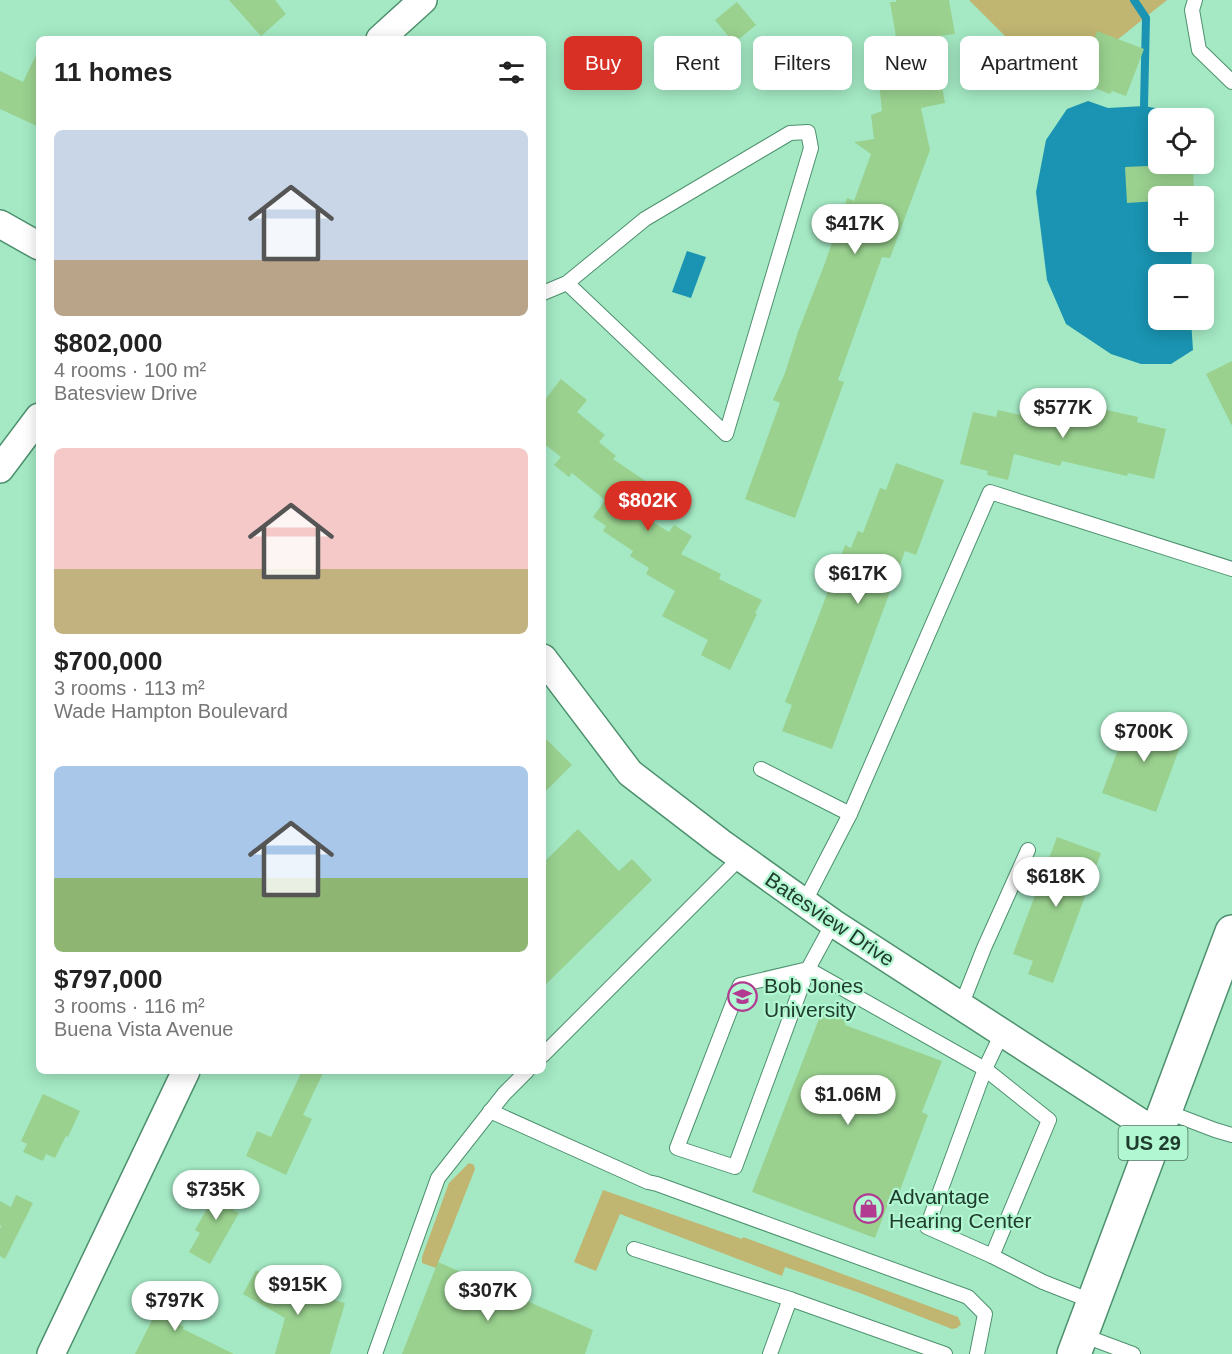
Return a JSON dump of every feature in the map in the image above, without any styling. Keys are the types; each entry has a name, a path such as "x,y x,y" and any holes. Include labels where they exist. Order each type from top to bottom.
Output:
{"main road":[{"name":"US 29","path":"1078,1345 1161,1122 1228,953"}],"street":[{"path":"383,36 423,0"},
{"path":"0,224 36,244"},
{"path":"0,469 36,421"},
{"name":"Batesview Drive","path":"546,662 630,773 741,858 833,923 1002,1033 1161,1122"},
{"path":"51,1354 185,1074"}],"lane":[{"path":"1195,0 1192,10 1198,50 1232,82"},
{"path":"546,292 567,283 645,219 790,133 808,132 811,148 726,434 567,283"},
{"path":"804,903 850,814 990,492 1232,569"},
{"path":"761,768 850,814"},
{"path":"961,1006 1028,850"},
{"path":"546,1052 741,858"},
{"path":"833,923 808,969 735,1167 677,1148 740,985 808,969 985,1069 1049,1120 992,1256"},
{"path":"1002,1033 985,1069 927,1227 1042,1281 1094,1302"},
{"path":"375,1354 438,1178 504,1094 524,1074"},
{"path":"490,1111 648,1182 968,1297 985,1314 977,1354"},
{"path":"1161,1122 1215,1130 1232,1135"},
{"path":"634,1249 790,1299 945,1354"},
{"path":"770,1354 790,1299"},
{"path":"1078,1345 1133,1354"}],"shaded area":[{"path":"969,0 1167,0 1099,54 1099,36 1005,36"},
{"path":"469,1163 474,1165 475,1169 436,1268 422,1263 422,1257 449,1183"},
{"path":"603,1190 742,1239 743,1237 958,1317 961,1324 952,1329 785,1267 782,1276 620,1214 596,1271 574,1262"}],"water":[{"path":"1088,101 1108,108 1144,106 1155,108 1148,108 1148,174 1187,174 1187,186 1148,186 1148,252 1192,252 1191,264 1148,264 1148,330 1192,330 1193,350 1171,364 1141,364 1111,354 1066,324 1047,280 1036,192 1046,140 1067,109"},
{"path":"687,251 706,257 691,298 672,292"}],"building":[{"path":"229,0 275,0 286,14 261,36"},
{"path":"896,0 949,0 955,34 896,36 890,2 896,2"},
{"path":"737,2 756,25 741,37 728,36 715,20"},
{"path":"1097,31 1144,49 1126,96 1099,90 1099,36 1095,36"},
{"path":"36,55 36,126 0,109 0,71 23,82"},
{"path":"880,90 943,90 945,103 921,108 930,150 890,258 882,257 838,380 844,382 795,518 745,499 780,403 773,400 785,373 847,198 854,201 871,154 854,142 874,139 871,115 882,111"},
{"path":"1148,166 1148,174 1193,174 1194,186 1148,186 1148,202 1127,203 1125,167"},
{"path":"1232,361 1232,426 1206,374"},
{"path":"561,379 587,400 577,412 605,435 599,442 616,456 613,459 653,486 636,512 669,532 674,525 692,536 681,554 721,574 719,579 762,600 730,670 701,655 708,640 662,616 675,591 646,574 649,568 630,556 633,551 603,531 606,526 593,517 605,500 572,473 569,477 554,465 561,457 546,445 546,398"},
{"path":"1039,395 1138,417 1137,422 1166,429 1154,479 1128,473 1127,476 1062,461 1060,466 1014,454 1008,480 987,475 988,471 960,464 973,412 996,417 998,410 1020,415 1025,396 1038,399"},
{"path":"896,463 944,480 916,555 905,551 832,749 782,731 792,705 785,702 845,545 851,548 858,531 863,533 880,488 886,490"},
{"path":"1131,714 1185,733 1156,812 1102,793"},
{"path":"546,739 572,765 546,791"},
{"path":"578,829 619,871 632,859 652,880 546,984 546,860"},
{"path":"1057,837 1101,853 1053,983 1028,974 1033,961 1013,954"},
{"path":"824,1006 849,1015 845,1025 942,1061 922,1112 928,1115 900,1190 894,1188 875,1238 752,1192"},
{"path":"301,1074 323,1074 303,1115 312,1119 286,1175 246,1156 257,1131 271,1137"},
{"path":"43,1094 80,1111 55,1158 46,1154 43,1161 23,1152 27,1144 21,1141"},
{"path":"220,1179 243,1192 233,1210 239,1213 210,1264 189,1252 200,1233 195,1230 212,1200 209,1198"},
{"path":"16,1195 33,1203 5,1259 0,1256 0,1201 11,1207"},
{"path":"438,1262 593,1330 585,1354 402,1354"},
{"path":"256,1270 286,1287 345,1303 330,1354 275,1354 285,1318 243,1294"},
{"path":"171,1290 192,1301 180,1325 184,1327 183,1329 234,1354 135,1354 156,1312 159,1313"}],"waterway":[{"path":"1134,0 1146,18 1144,106"}],"place":[{"name":"Bob Jones University","path":"743,997"},
{"name":"Advantage Hearing Center","path":"868,1208"}]}
